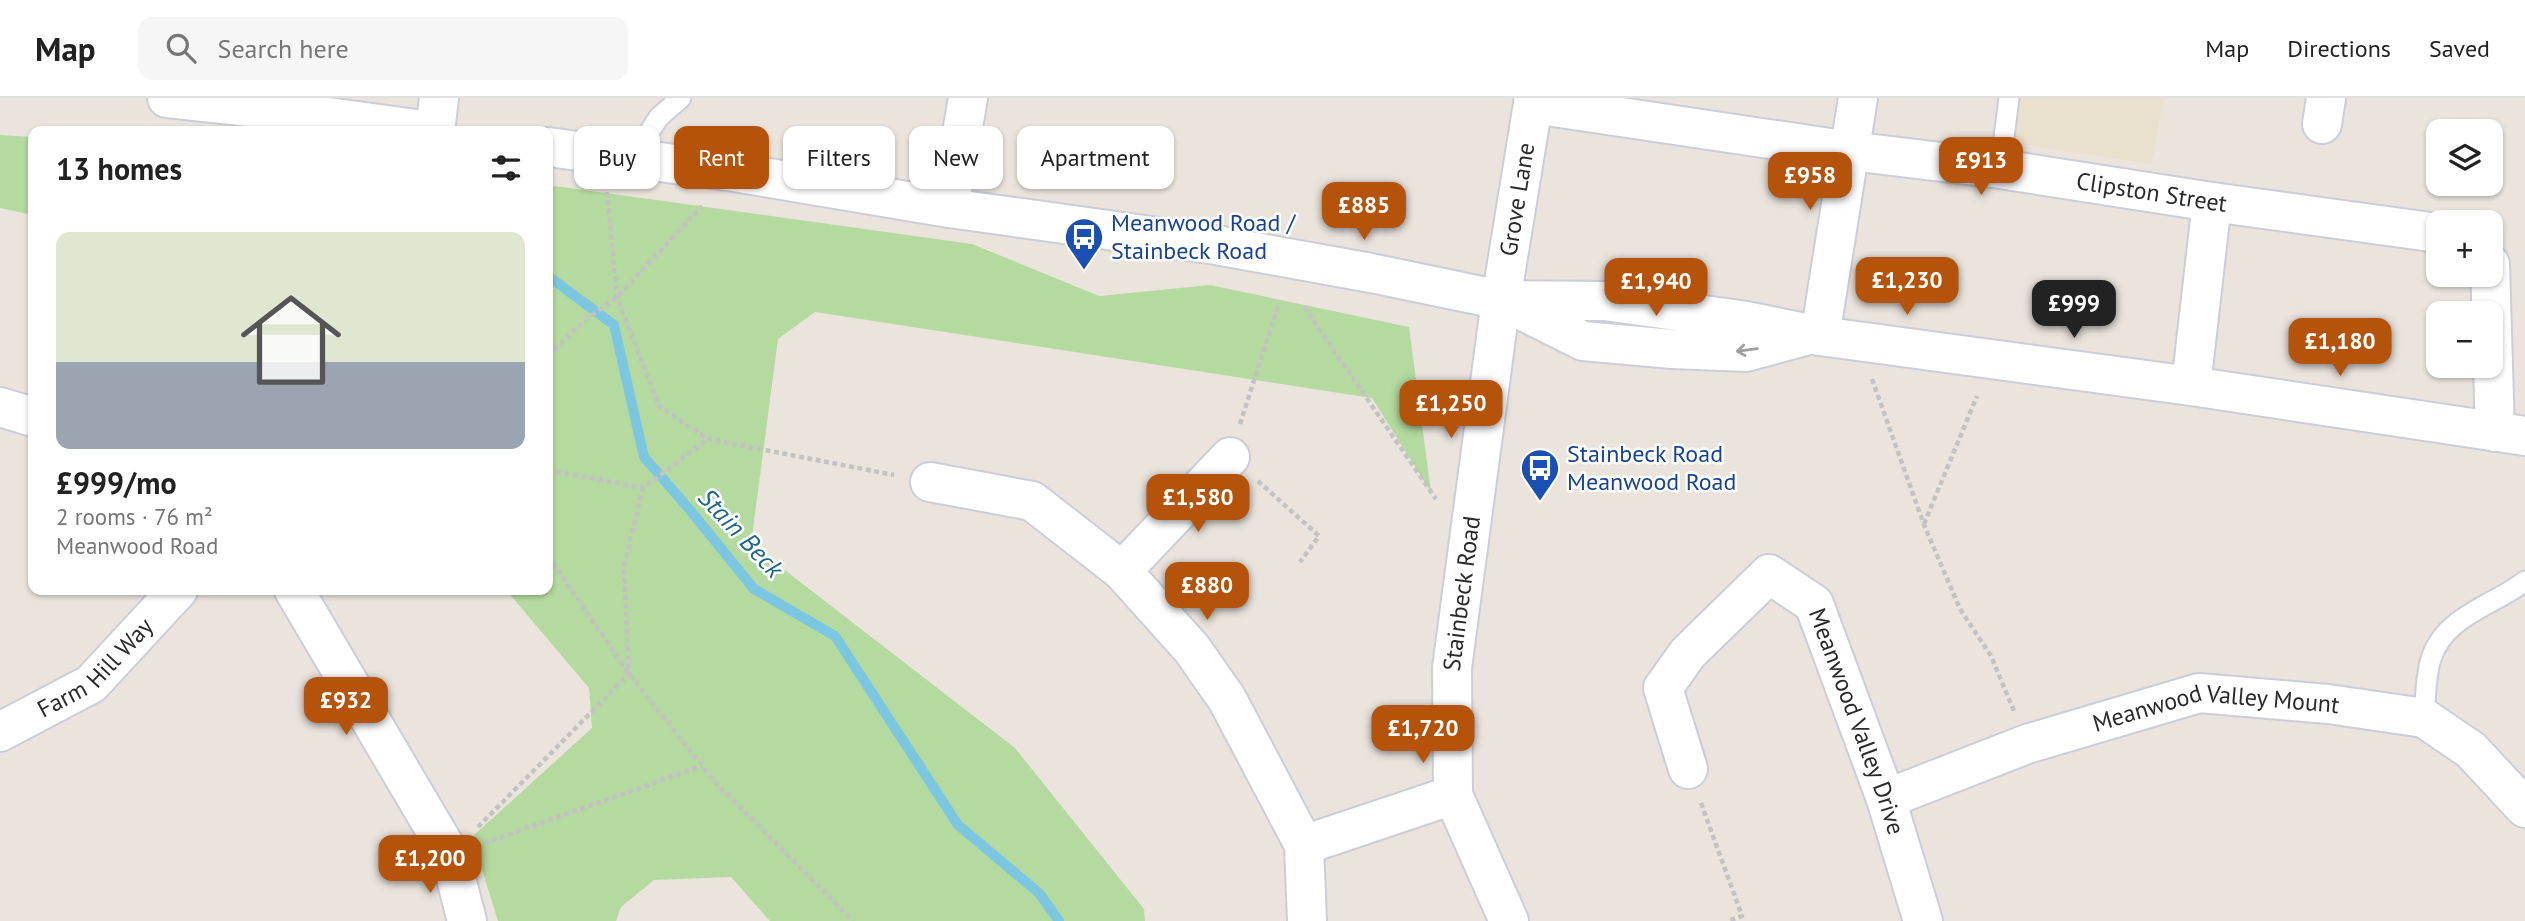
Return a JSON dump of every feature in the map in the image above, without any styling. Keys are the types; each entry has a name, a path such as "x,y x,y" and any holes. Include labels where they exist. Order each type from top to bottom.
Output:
{"street":[{"path":"167,98 396,126"},
{"path":"434,126 439,98"},
{"path":"949,208 968,98"},
{"path":"1816,335 1858,98"},
{"name":"Clipston Street","path":"1533,101 1850,151 2000,169 2426,231"},
{"name":"Grove Lane","path":"1501,300 1533,101"},
{"path":"553,148 574,150"},
{"path":"769,178 949,208 1216,245 1371,273 1501,300 1583,341 1746,352 1816,335 2191,386 2510,434 2493,287"},
{"path":"2191,386 2213,202"},
{"name":"Stainbeck Road","path":"1501,300 1452,668 1453,795 1510,921"},
{"path":"0,407 28,415"},
{"path":"1122,571 1230,457"},
{"path":"930,482 1032,501 1122,571 1192,649 1227,699 1304,845 1307,921"},
{"name":"Meanwood Valley Drive","path":"1688,769 1663,688 1688,653 1769,574 1814,604 1886,799 1923,921"},
{"name":"Farm Hill Way","path":"0,732 90,684 173,595"},
{"path":"297,595 450,855 467,921"},
{"name":"Meanwood Valley Mount","path":"1886,799 2028,744 2200,693 2328,704 2424,719 2471,750 2525,808"},
{"path":"1304,845 1453,795"}],"lane":[{"path":"650,126 681,98"},
{"path":"2000,169 2009,98"},
{"path":"2424,719 2430,660 2440,636 2465,617 2510,593 2525,581"}],"path":[{"path":"618,189 617,297 659,406 708,439 930,482"},
{"path":"553,351 584,321 617,297 718,189"},
{"path":"1279,303 1230,457 1320,536 1300,562"},
{"path":"1304,307 1437,501"},
{"path":"1858,341 1924,525 1960,609 1991,656 2028,744"},
{"path":"1924,525 1993,359"},
{"path":"450,855 629,674 624,566 643,488 708,439"},
{"path":"553,471 643,488"},
{"path":"553,563 629,674 716,783 853,921"},
{"path":"450,855 702,766"},
{"path":"1688,769 1742,916 1728,921"}],"shaded area":[{"path":"2019,98 2164,98 2151,164 2012,143"}],"green space":[{"path":"0,135 28,137 28,214 0,208"},
{"path":"553,186 972,244 1099,296 1210,285 1409,327 1431,492 1372,398 815,312 778,339 751,544 1015,748 1144,909 1145,921 770,921 731,877 654,880 621,907 616,921 498,921 472,837 592,728 589,688 510,595 553,595"}],"waterway":[{"name":"Stain Beck","path":"553,280 614,325 644,457 754,589 835,636 958,825 1039,893 1059,921"}],"place":[{"name":"Meanwood Road / Stainbeck Road","path":"1084,271"},
{"name":"Stainbeck Road Meanwood Road","path":"1540,502"}]}
